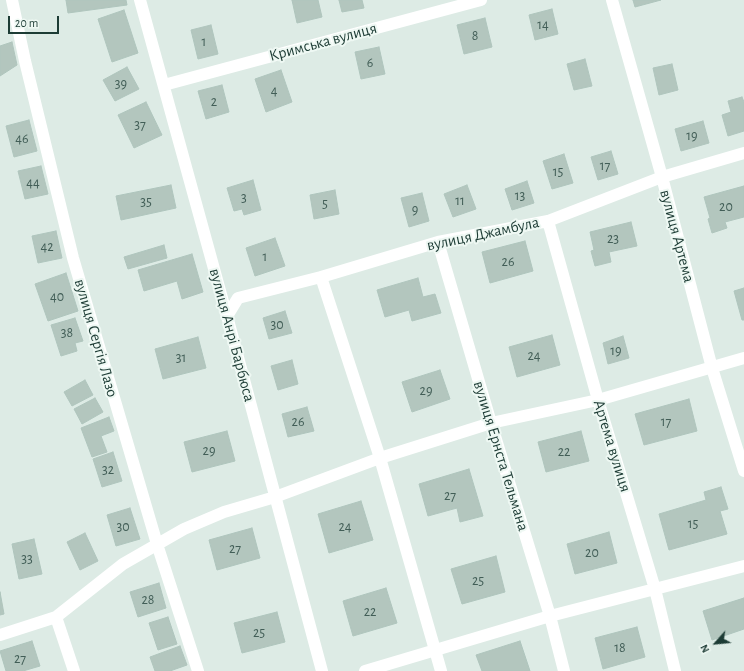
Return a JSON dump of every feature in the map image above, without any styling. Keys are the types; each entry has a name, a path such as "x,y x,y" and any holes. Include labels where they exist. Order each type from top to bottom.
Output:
{"street":[{"name":"вулиця Сергія Лазо","path":"12,0 24,61 73,258 157,544 198,671"},
{"name":"вулиця Анрі Барбюса","path":"140,0 227,316 322,671"},
{"name":"Кримська вулиця","path":"164,85 481,0"},
{"name":"вулиця Артема","path":"612,0 662,177 712,368 744,471"},
{"name":"вулиця Джамбула","path":"227,316 238,298 438,242 548,221 662,177 744,153"},
{"name":"Артема вулиця","path":"548,221 598,400 654,589 675,671"},
{"name":"вулиця Ернста Тельмана","path":"438,242 550,616 564,671"},
{"path":"321,276 380,458 441,671"},
{"path":"0,635 56,617 123,564 184,529 224,512 275,497 380,458 491,423 598,400 744,358"},
{"path":"364,671 550,616 744,566"},
{"path":"56,617 74,671"}],"building":[{"path":"66,0 126,0 127,5 68,13"},
{"path":"292,0 318,0 322,17 297,23"},
{"path":"339,0 362,0 364,8 342,12"},
{"path":"633,0 661,0 635,7"},
{"path":"552,9 558,34 535,40 529,15"},
{"path":"124,10 138,53 112,62 98,19"},
{"path":"485,18 492,47 464,54 457,25"},
{"path":"211,25 218,54 198,59 191,30"},
{"path":"12,42 17,65 0,76 0,46"},
{"path":"379,47 385,74 361,79 355,52"},
{"path":"585,59 592,86 574,90 567,64"},
{"path":"672,64 678,90 659,95 653,68"},
{"path":"127,67 139,89 115,101 103,80"},
{"path":"281,70 292,102 266,112 255,79"},
{"path":"222,85 229,112 206,119 198,91"},
{"path":"742,97 744,102 744,131 728,136 722,115 731,112 728,101"},
{"path":"146,102 162,135 134,148 118,115"},
{"path":"29,120 37,151 14,157 6,126"},
{"path":"703,121 709,143 681,151 675,129"},
{"path":"611,151 618,174 598,180 591,157"},
{"path":"564,154 573,183 552,189 543,161"},
{"path":"41,166 48,194 25,199 18,171"},
{"path":"253,180 261,210 244,215 242,209 234,211 227,188"},
{"path":"527,181 534,203 512,210 505,189"},
{"path":"171,185 176,208 121,220 116,196"},
{"path":"467,185 476,209 453,217 444,194"},
{"path":"744,186 744,217 725,222 727,228 712,233 708,219 710,218 704,197"},
{"path":"335,190 339,214 314,219 310,195"},
{"path":"422,193 429,221 409,227 401,198"},
{"path":"631,222 637,246 609,252 611,262 595,266 591,251 594,250 590,232"},
{"path":"56,231 62,258 38,263 32,236"},
{"path":"275,238 285,266 255,276 246,248"},
{"path":"525,241 533,271 490,283 482,252"},
{"path":"164,245 167,258 128,269 124,257"},
{"path":"192,254 203,292 182,299 177,281 144,291 138,270"},
{"path":"66,273 78,311 48,321 35,284"},
{"path":"418,278 423,297 435,294 441,313 412,321 409,310 385,317 377,290"},
{"path":"744,288 744,320 742,320 734,291"},
{"path":"285,311 292,333 269,339 263,318"},
{"path":"75,318 83,341 75,343 77,351 61,356 51,325"},
{"path":"552,335 560,365 517,377 509,347"},
{"path":"623,336 629,358 608,364 603,343"},
{"path":"198,337 206,368 163,379 155,349"},
{"path":"292,360 298,384 278,390 271,366"},
{"path":"440,370 450,399 412,412 402,382"},
{"path":"85,380 93,395 72,406 64,392"},
{"path":"95,398 103,412 82,424 74,409"},
{"path":"689,399 697,431 644,445 635,414"},
{"path":"307,407 314,431 288,437 282,414"},
{"path":"109,417 114,431 101,436 107,452 92,457 81,428"},
{"path":"227,431 235,461 192,472 184,442"},
{"path":"581,431 589,461 546,472 538,442"},
{"path":"113,452 122,481 102,487 93,459"},
{"path":"469,469 483,516 460,522 457,508 428,516 419,484"},
{"path":"721,487 728,509 720,511 727,534 669,550 659,514 706,500 704,492"},
{"path":"361,501 373,540 329,553 318,514"},
{"path":"130,508 140,539 116,546 107,515"},
{"path":"252,528 260,558 217,570 209,540"},
{"path":"609,532 617,563 575,574 567,544"},
{"path":"85,533 98,561 80,570 67,542"},
{"path":"34,539 42,574 19,579 12,544"},
{"path":"496,556 505,592 462,604 451,569"},
{"path":"159,583 166,608 138,617 130,592"},
{"path":"386,588 397,623 353,636 343,601"},
{"path":"0,592 4,614 0,615"},
{"path":"744,598 744,629 712,640 703,611"},
{"path":"277,612 285,642 242,653 234,623"},
{"path":"168,617 177,644 158,650 149,623"},
{"path":"637,627 645,657 603,669 595,638"},
{"path":"32,641 40,666 23,671 6,671 0,651"},
{"path":"520,641 530,671 482,671 476,655"},
{"path":"180,646 187,665 170,671 155,671 150,657"}]}
